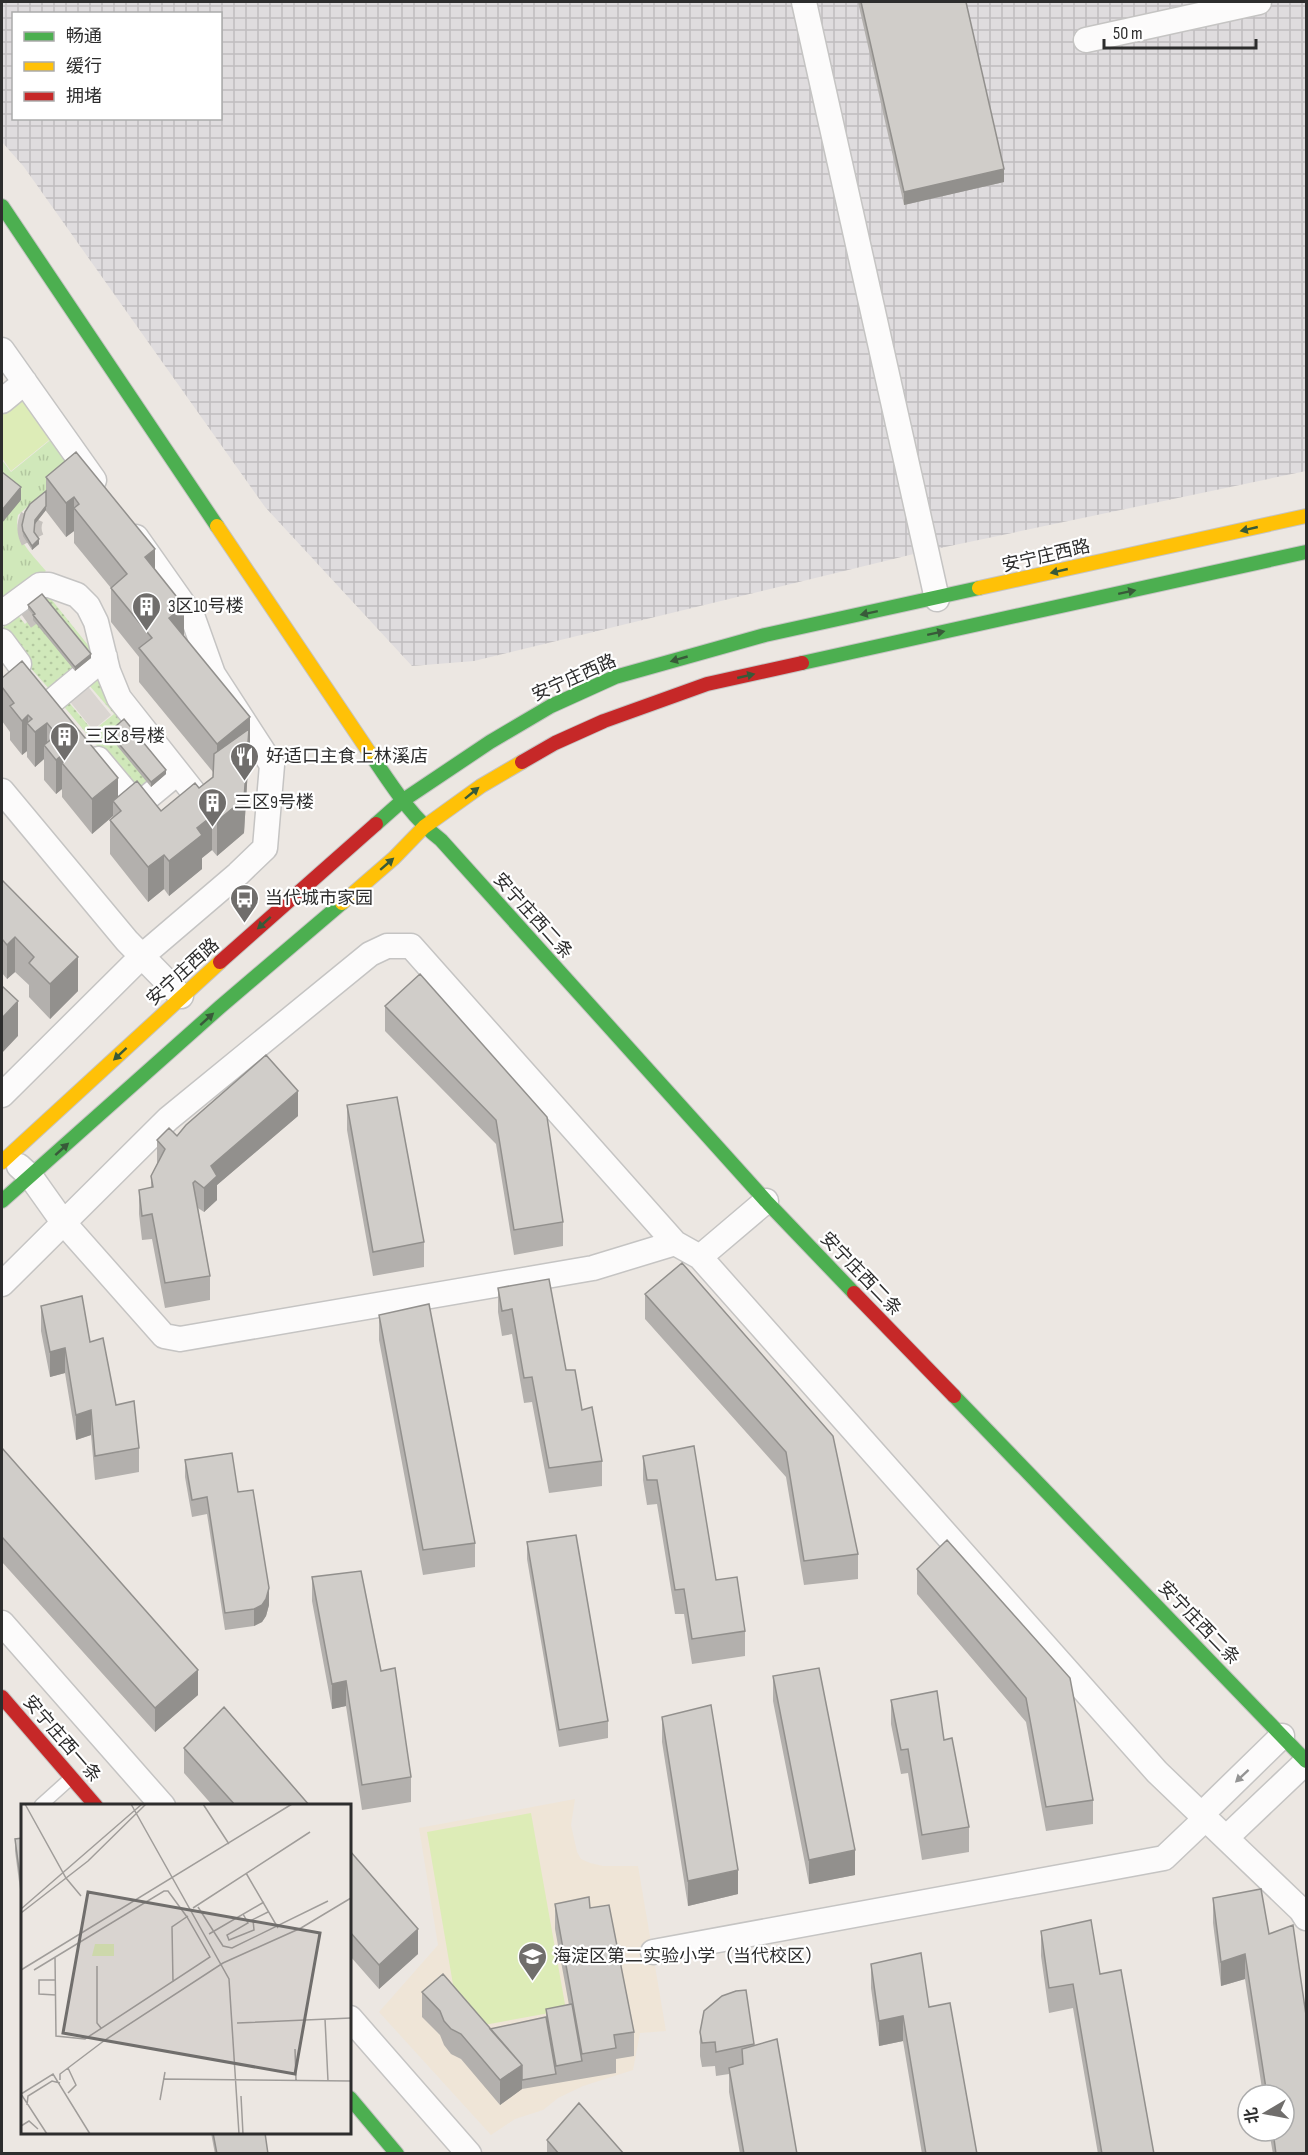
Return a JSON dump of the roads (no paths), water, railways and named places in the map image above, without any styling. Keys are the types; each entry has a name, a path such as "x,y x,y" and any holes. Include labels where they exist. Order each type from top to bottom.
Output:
{"main road":[{"name":"安宁庄西二条","path":"2,206 402,801 424,827 441,840 766,1202 1306,1761"},
{"name":"安宁庄西路","path":"5,1159 182,996 402,801 490,742 540,712 615,677 765,635 1306,516"},
{"path":"2,1201 220,1007 394,858 424,827 481,786 555,743 604,721 707,684 1306,552"},
{"name":"安宁庄西一条","path":"2,1697 94,1804"},
{"path":"351,2099 397,2154"}],"street":[{"path":"804,2 937,599"},
{"path":"1086,40 1259,2"},
{"path":"2,350 25,382 80,476 116,510 193,618 213,674 272,765 265,848 142,956 2,1095"},
{"path":"2,401 25,382"},
{"path":"13,612 40,585 49,585 77,595 88,606 96,622 119,698 202,803 170,830 137,806 87,746"},
{"path":"2,641 35,689 105,657"},
{"path":"137,806 177,773"},
{"path":"2,791 127,941 182,996"},
{"path":"2,1284 168,1119 370,954 387,946 411,946 675,1243 700,1257 1157,1772 1301,1910 1306,1918"},
{"path":"5,1159 31,1177 63,1222 164,1336 180,1338 593,1268 675,1243"},
{"path":"700,1257 766,1202"},
{"path":"2,1623 160,1804"},
{"path":"653,1952 1164,1858 1282,1736"},
{"path":"1226,1838 1306,1761"},
{"path":"351,2019 469,2154"}],"lane":[{"path":"42,1804 72,1778"}],"tunnel":[{"path":"32,517 29,526 30,534 39,550"},
{"path":"24,618 38,608"}],"place":[{"name":"3区10号楼","path":"147,632"},
{"name":"三区8号楼","path":"64,762"},
{"name":"好适口主食上林溪店","path":"245,782"},
{"name":"三区9号楼","path":"213,828"},
{"name":"当代城市家园","path":"244,924"},
{"name":"海淀区第二实验小学（当代校区）","path":"532,1982"}]}
